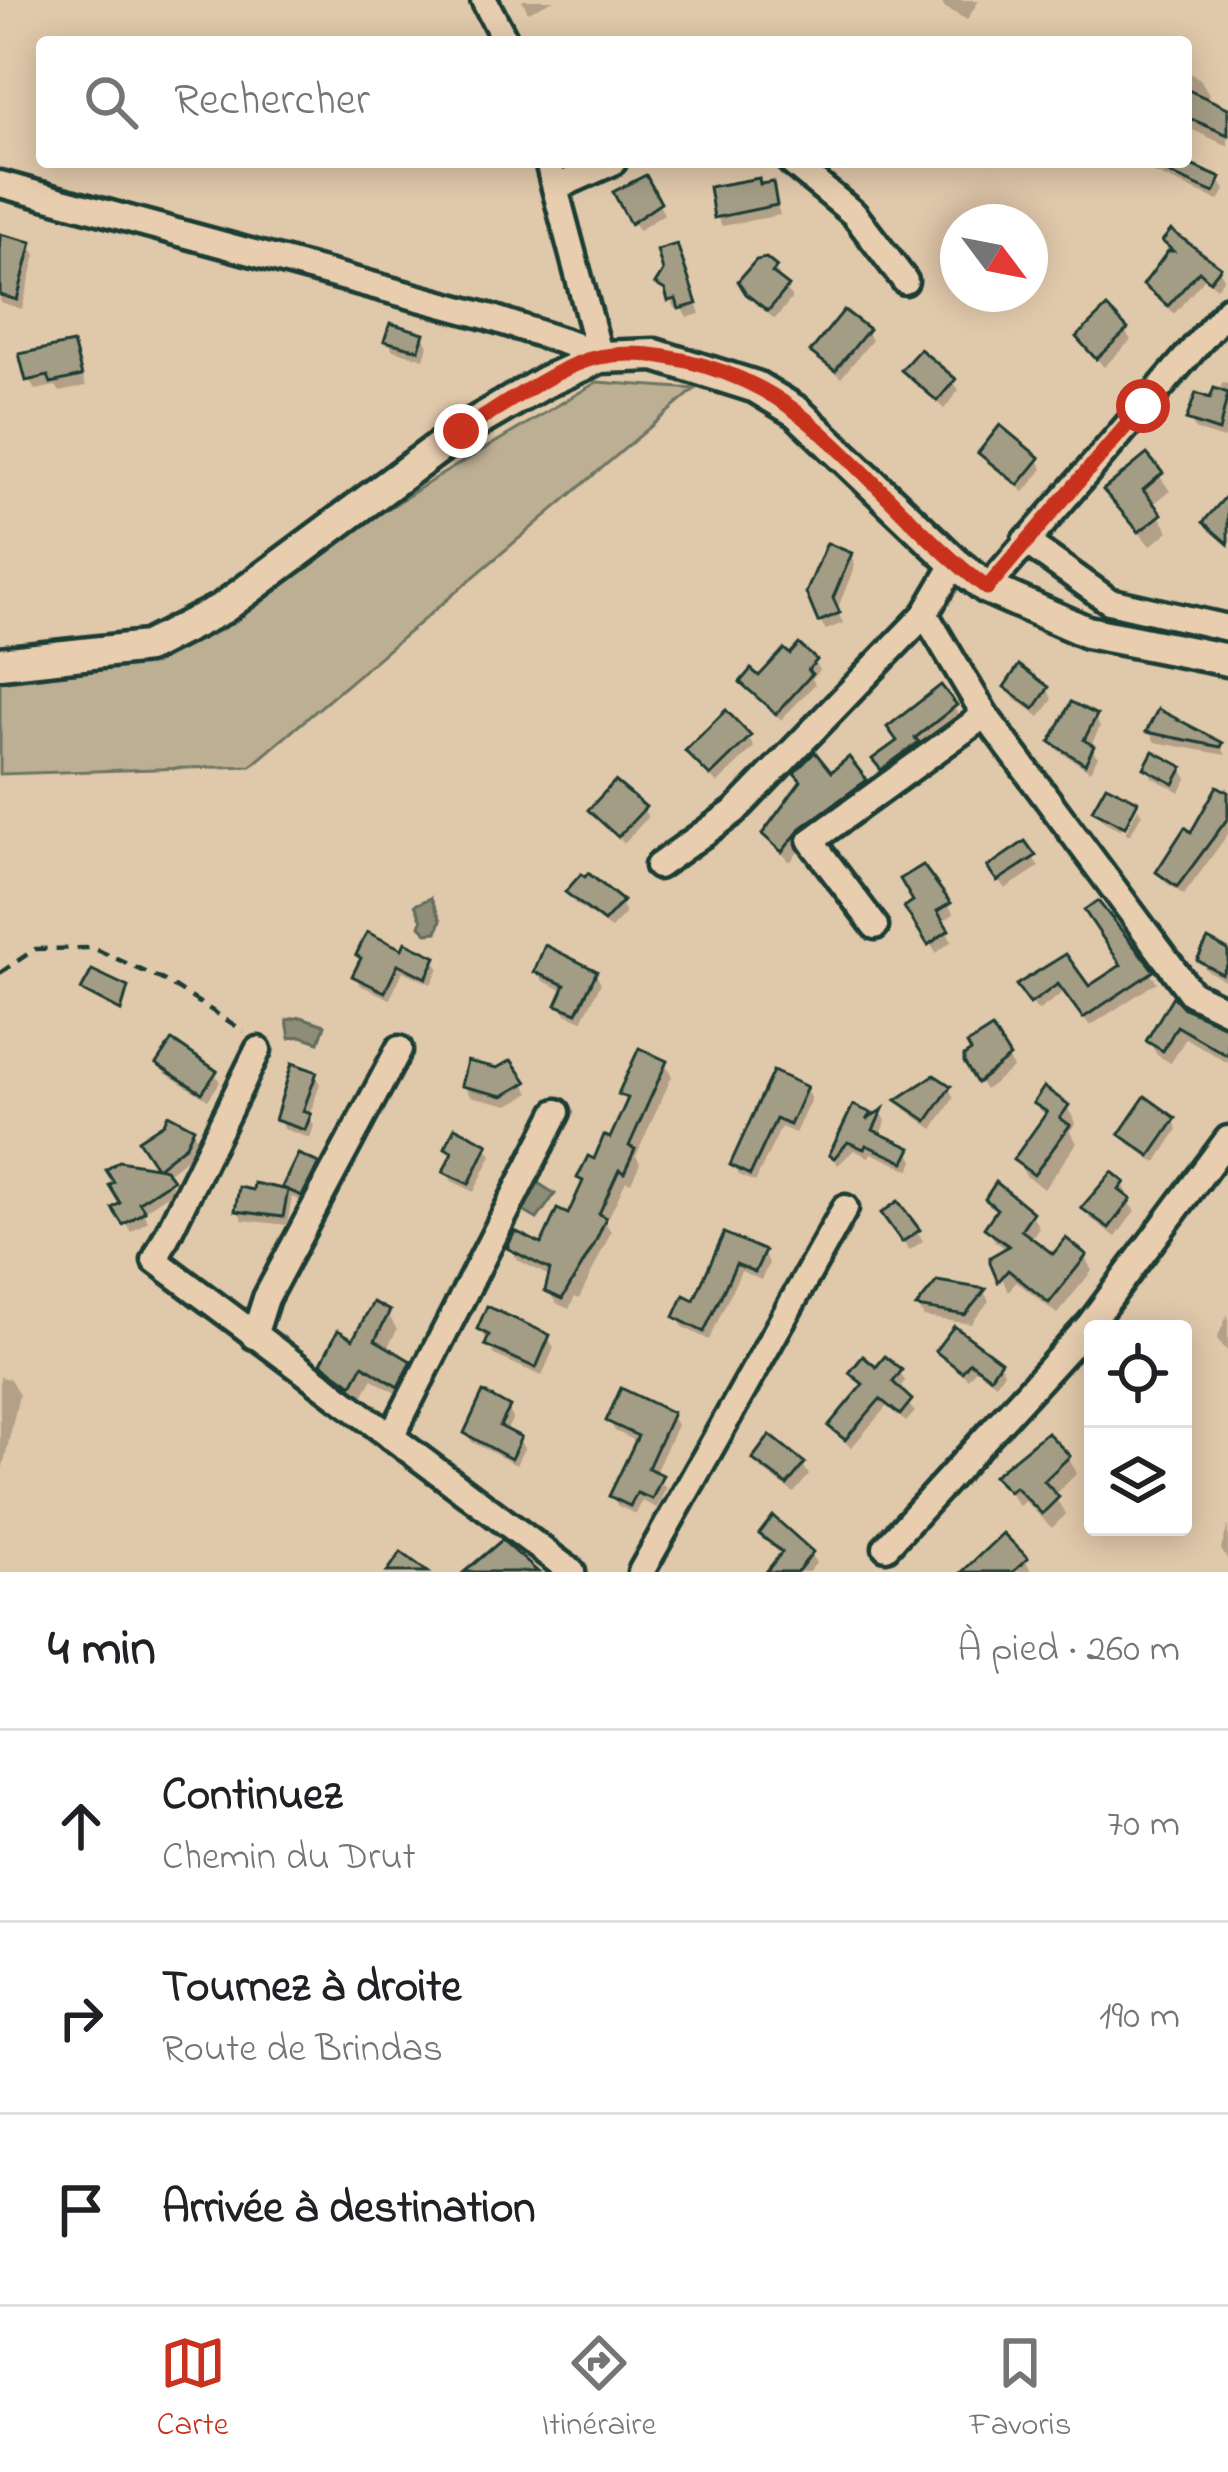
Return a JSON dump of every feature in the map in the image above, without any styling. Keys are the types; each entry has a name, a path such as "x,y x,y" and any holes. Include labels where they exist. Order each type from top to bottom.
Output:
{"main road":[{"path":"0,663 148,647 223,608 461,431 592,359 656,355 756,387 797,412 987,588 1088,632 1228,661"}],"street":[{"path":"484,0 503,36"},
{"path":"550,168 592,359"},
{"path":"557,188 600,168"},
{"path":"798,168 854,214 905,281"},
{"path":"0,184 488,317 574,345 592,359"},
{"path":"987,588 1228,309"},
{"path":"1025,541 1109,601 1228,628"},
{"path":"658,866 735,811 925,614 955,563"},
{"path":"925,614 985,715 1191,993 1228,1011"},
{"path":"875,926 811,842 985,715"},
{"path":"254,1336 266,1298 399,1049"},
{"path":"258,1050 154,1260 572,1572"},
{"path":"391,1437 557,1112"},
{"path":"886,1546 1090,1324 1228,1139"},
{"path":"641,1572 845,1208"}],"path":[{"path":"0,973 35,949 93,948 165,981 243,1029 258,1050"}],"shaded area":[{"path":"597,382 695,389 251,766 0,774 0,682 147,664 439,476"},
{"path":"431,898 441,920 437,932 427,933 420,926 415,905"},
{"path":"301,1017 325,1025 319,1042 290,1038 287,1020"},
{"path":"538,1183 555,1194 537,1219 523,1211"}],"building":[{"path":"1192,92 1228,108 1228,135 1192,120"},
{"path":"1192,165 1221,178 1214,193 1157,168"},
{"path":"646,175 661,203 630,224 613,192"},
{"path":"759,178 760,184 773,182 777,205 714,218 709,187"},
{"path":"1171,230 1221,267 1210,281 1199,271 1168,306 1143,285 1168,251 1173,251 1162,241"},
{"path":"0,234 32,242 17,300 0,295"},
{"path":"677,244 697,304 679,309 676,299 668,301 665,290 655,284 663,271 657,250"},
{"path":"766,258 777,267 772,273 789,286 768,311 738,281 756,260"},
{"path":"1107,307 1128,329 1096,359 1076,337"},
{"path":"844,310 869,329 835,371 810,352"},
{"path":"390,323 424,333 419,350 384,341"},
{"path":"73,343 82,376 51,383 48,376 26,381 19,354"},
{"path":"920,349 956,379 937,401 901,370"},
{"path":"1214,388 1228,393 1219,431 1186,420 1196,393 1210,398"},
{"path":"1000,425 1040,458 1018,485 978,453"},
{"path":"1147,454 1163,473 1143,490 1162,514 1139,532 1103,490"},
{"path":"1228,494 1228,544 1203,522"},
{"path":"827,543 852,553 833,598 840,613 818,622 806,593"},
{"path":"799,644 817,660 808,670 812,674 776,714 740,682 751,669 759,676 784,649 790,654"},
{"path":"1019,665 1049,687 1034,709 1004,687"},
{"path":"941,685 957,705 881,770 872,759 897,741 887,727"},
{"path":"1071,702 1097,715 1084,740 1094,746 1085,764 1050,742"},
{"path":"1158,709 1223,743 1221,747 1146,732"},
{"path":"726,710 751,736 710,776 685,751"},
{"path":"1153,751 1183,767 1174,784 1144,768"},
{"path":"815,752 831,772 849,757 867,780 801,828 782,852 762,834 801,781 794,773"},
{"path":"615,781 646,807 618,837 588,810"},
{"path":"1106,785 1138,801 1125,827 1092,810"},
{"path":"1217,786 1228,792 1228,818 1177,887 1156,872 1185,827 1191,832"},
{"path":"1025,841 1036,856 997,881 987,867"},
{"path":"923,865 951,903 937,911 949,930 928,945 904,907 913,901 900,879"},
{"path":"588,873 623,901 604,922 565,892 581,874"},
{"path":"1098,901 1154,971 1083,1018 1058,984 1030,1004 1016,985 1066,954 1089,986 1121,965 1084,910"},
{"path":"367,932 402,949 405,942 436,957 426,978 398,964 385,992 352,976"},
{"path":"1208,939 1228,950 1222,974 1197,960"},
{"path":"545,945 597,971 577,1013 556,1005 565,985 534,972"},
{"path":"92,970 128,987 121,1011 81,990"},
{"path":"1173,996 1184,1008 1228,1027 1228,1056 1177,1026 1163,1051 1146,1041"},
{"path":"992,1028 1010,1057 977,1083 964,1062 971,1051 967,1044"},
{"path":"172,1040 217,1071 202,1093 156,1064"},
{"path":"639,1048 667,1061 629,1146 635,1149 624,1173 619,1170 599,1214 606,1218 562,1299 545,1291 550,1270 507,1248 515,1231 541,1244 557,1209 568,1214 588,1156 594,1159 604,1135 610,1138 628,1098 618,1094"},
{"path":"511,1060 527,1082 503,1096 461,1086 467,1061 497,1068"},
{"path":"292,1063 317,1072 303,1111 311,1114 305,1130 275,1120"},
{"path":"773,1071 807,1087 790,1125 776,1119 750,1175 730,1165"},
{"path":"934,1075 951,1086 927,1121 896,1100"},
{"path":"1044,1087 1069,1105 1060,1118 1070,1125 1034,1175 1013,1160 1047,1112 1033,1103"},
{"path":"1145,1096 1176,1118 1150,1156 1119,1134"},
{"path":"853,1105 871,1113 866,1120 883,1109 873,1130 911,1148 904,1162 848,1142 834,1158 829,1155"},
{"path":"168,1114 194,1128 186,1145 158,1167 173,1180 139,1202 145,1211 123,1225 112,1208 120,1203 106,1170 119,1161 156,1167 138,1140 164,1123"},
{"path":"455,1127 488,1144 469,1184 443,1172 452,1152 445,1148"},
{"path":"298,1154 319,1163 302,1196 282,1187"},
{"path":"1112,1172 1125,1182 1119,1190 1131,1199 1109,1228 1081,1208"},
{"path":"996,1182 1033,1212 1021,1230 1053,1254 1066,1238 1087,1255 1049,1303 1008,1270 998,1282 990,1257 1009,1246 984,1228 997,1209 985,1199"},
{"path":"254,1183 288,1190 283,1217 235,1211 239,1187 253,1190"},
{"path":"898,1201 920,1230 902,1242 881,1213"},
{"path":"724,1233 765,1251 755,1272 736,1264 704,1332 674,1317 684,1295 694,1300"},
{"path":"937,1281 986,1289 965,1315 916,1307"},
{"path":"373,1302 390,1311 375,1340 411,1361 398,1387 363,1365 352,1385 321,1363 338,1330 353,1339"},
{"path":"487,1306 550,1335 536,1368 485,1345 489,1335 477,1329"},
{"path":"954,1326 1001,1361 990,1377 970,1362 962,1372 935,1351"},
{"path":"863,1356 876,1367 885,1356 902,1370 893,1382 912,1400 900,1415 880,1399 845,1440 828,1426 863,1384 849,1373"},
{"path":"621,1388 673,1413 648,1468 663,1475 652,1499 637,1493 630,1506 609,1496 638,1436 606,1421"},
{"path":"483,1392 510,1407 500,1426 521,1437 511,1459 464,1433"},
{"path":"1047,1432 1070,1456 1044,1481 1059,1497 1042,1514 1015,1487 1009,1492 993,1476"},
{"path":"770,1435 805,1463 787,1485 752,1459"},
{"path":"773,1516 813,1552 797,1572 766,1572 782,1552 759,1534"},
{"path":"1003,1533 1028,1558 1013,1572 962,1572"},
{"path":"502,1540 538,1572 464,1572"},
{"path":"401,1552 428,1572 387,1572"}],"route":[{"path":"461,431 584,361 600,357 656,355 711,370 756,387 797,412 987,588 1143,406"}]}
